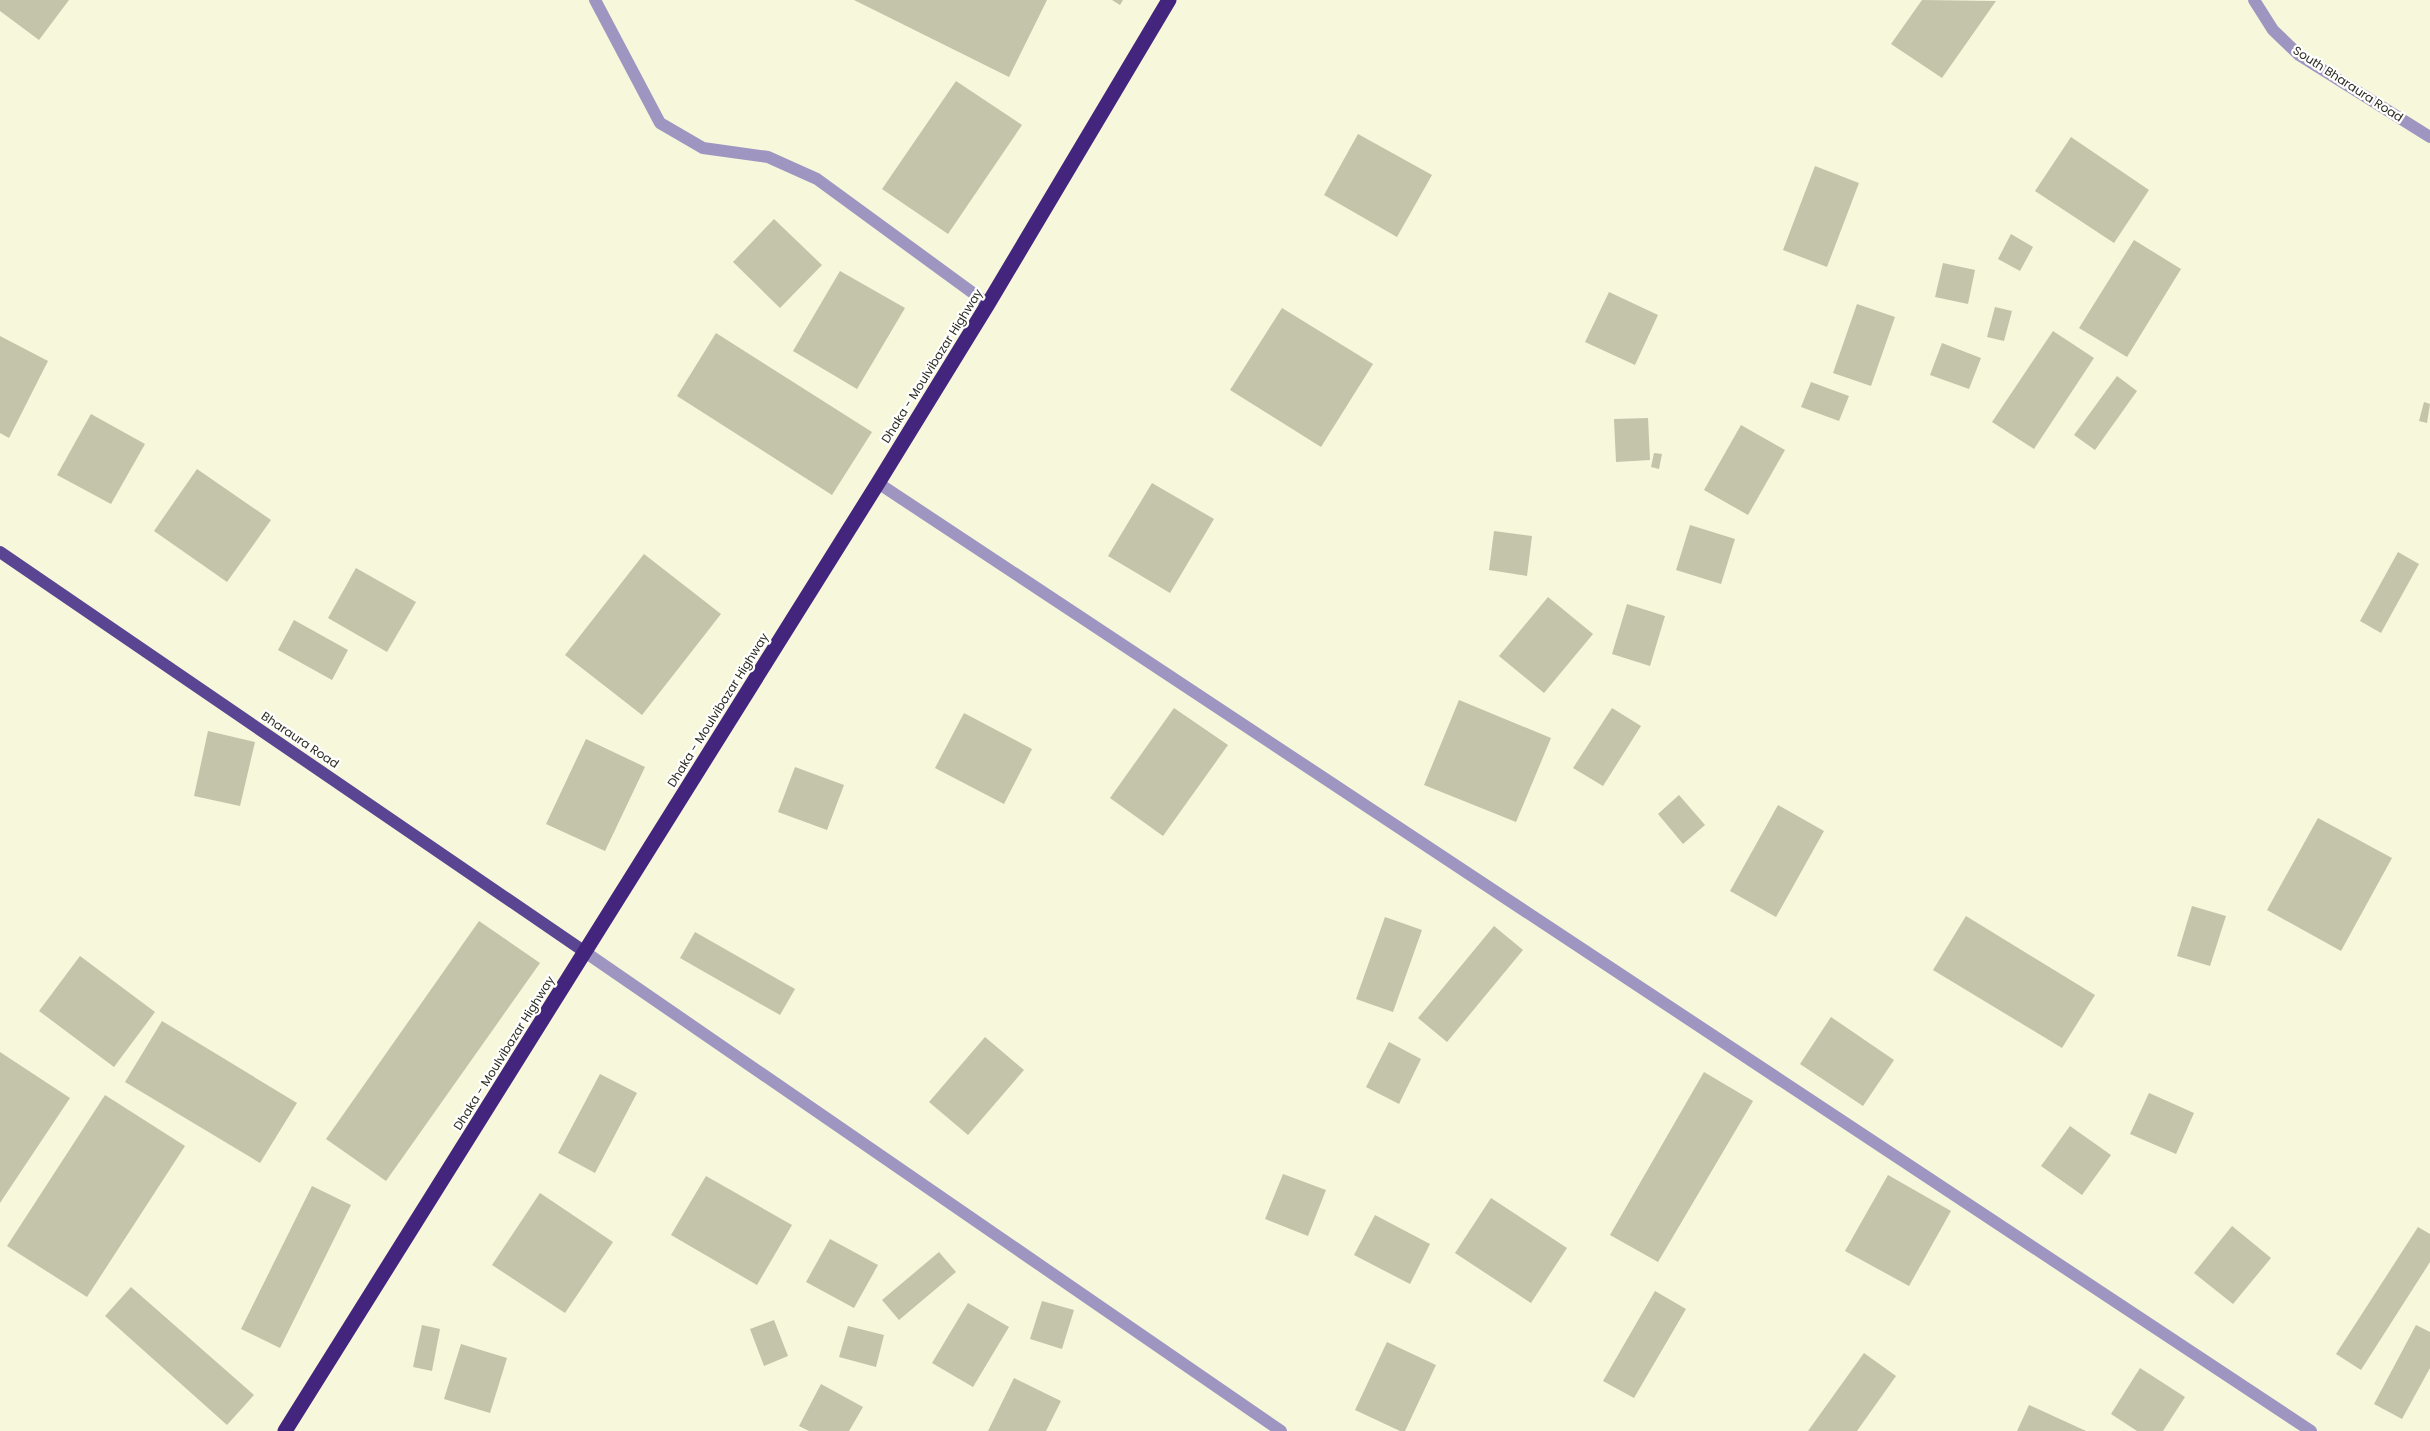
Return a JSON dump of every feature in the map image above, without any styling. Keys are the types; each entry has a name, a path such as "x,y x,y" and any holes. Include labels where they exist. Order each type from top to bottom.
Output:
{"highway":[{"name":"Dhaka - Moulvibazar Highway","path":"285,1431 878,483 988,304 1170,0"}],"main road":[{"name":"Bharaura Road","path":"0,552 585,952"}],"street":[{"path":"595,0 660,123 703,148 768,157 817,179 988,304"},
{"name":"South Bharaura Road","path":"2254,0 2273,30 2299,55 2430,137"},
{"path":"878,483 2311,1431"},
{"path":"585,952 1282,1431"}],"building":[{"path":"0,0 69,0 39,40 0,11"},
{"path":"854,0 1047,0 1009,77"},
{"path":"1112,0 1123,0 1120,5"},
{"path":"1922,0 1996,1 1942,78 1891,44"},
{"path":"956,81 1022,125 948,234 882,189"},
{"path":"1358,134 1432,175 1397,237 1324,195"},
{"path":"2071,137 2149,190 2114,243 2035,191"},
{"path":"1815,166 1859,183 1827,267 1783,250"},
{"path":"774,219 822,265 780,308 733,262"},
{"path":"2011,234 2033,247 2020,271 1998,259"},
{"path":"2134,240 2181,269 2127,357 2079,328"},
{"path":"1943,263 1975,270 1968,304 1935,297"},
{"path":"840,271 905,308 857,389 793,351"},
{"path":"1609,292 1658,315 1635,365 1585,342"},
{"path":"1857,304 1895,317 1871,386 1833,373"},
{"path":"1995,307 2012,311 2004,341 1987,337"},
{"path":"1282,308 1373,364 1321,447 1230,390"},
{"path":"2053,331 2094,358 2034,449 1992,422"},
{"path":"716,333 872,432 832,495 677,396"},
{"path":"0,336 48,361 9,438 0,433"},
{"path":"1942,343 1981,358 1969,389 1930,375"},
{"path":"2117,376 2137,391 2095,450 2074,435"},
{"path":"1811,382 1849,396 1839,421 1801,407"},
{"path":"2424,402 2430,404 2427,423 2419,421"},
{"path":"91,414 145,444 111,504 57,475"},
{"path":"1648,418 1650,460 1616,462 1614,419"},
{"path":"1741,425 1785,450 1748,515 1704,490"},
{"path":"1654,453 1662,454 1659,469 1651,467"},
{"path":"197,469 271,520 227,582 154,531"},
{"path":"1152,483 1214,519 1170,593 1108,556"},
{"path":"1690,525 1735,539 1721,584 1676,570"},
{"path":"1494,531 1532,536 1527,576 1489,570"},
{"path":"2398,552 2419,564 2381,633 2360,621"},
{"path":"644,554 721,614 642,715 565,655"},
{"path":"356,568 416,602 387,652 328,618"},
{"path":"1548,597 1593,634 1544,693 1499,656"},
{"path":"1627,604 1665,616 1650,666 1612,654"},
{"path":"294,620 348,650 332,680 278,650"},
{"path":"1459,700 1551,738 1516,822 1424,785"},
{"path":"1174,708 1228,745 1163,836 1110,798"},
{"path":"1612,708 1641,726 1603,786 1573,768"},
{"path":"964,713 1032,749 1004,804 935,768"},
{"path":"208,731 255,742 240,806 194,796"},
{"path":"586,739 645,767 605,851 546,824"},
{"path":"795,767 844,785 827,830 778,812"},
{"path":"1679,795 1705,825 1683,844 1658,814"},
{"path":"1778,805 1824,831 1776,917 1730,891"},
{"path":"2318,818 2392,858 2341,951 2267,910"},
{"path":"2192,906 2226,916 2210,966 2177,956"},
{"path":"1966,916 2095,995 2062,1048 1933,970"},
{"path":"1385,917 1422,930 1393,1012 1356,999"},
{"path":"479,921 540,963 386,1181 326,1139"},
{"path":"1494,926 1523,950 1447,1042 1418,1018"},
{"path":"695,932 795,989 780,1015 680,958"},
{"path":"80,956 155,1012 114,1067 39,1011"},
{"path":"1831,1017 1894,1060 1863,1106 1800,1064"},
{"path":"162,1021 297,1103 260,1163 125,1082"},
{"path":"985,1037 1024,1070 968,1135 929,1102"},
{"path":"1389,1042 1421,1059 1399,1104 1366,1087"},
{"path":"0,1052 70,1098 0,1203"},
{"path":"1704,1072 1753,1101 1658,1262 1610,1235"},
{"path":"600,1074 637,1093 595,1173 558,1153"},
{"path":"2149,1093 2194,1113 2176,1154 2130,1134"},
{"path":"105,1095 185,1146 87,1297 7,1246"},
{"path":"2070,1126 2111,1155 2082,1195 2041,1166"},
{"path":"1283,1174 1326,1190 1308,1236 1265,1219"},
{"path":"1888,1175 1951,1211 1909,1286 1845,1251"},
{"path":"706,1176 792,1225 757,1285 671,1235"},
{"path":"312,1186 351,1205 280,1348 241,1329"},
{"path":"540,1193 613,1242 565,1313 492,1265"},
{"path":"1491,1198 1567,1248 1531,1303 1455,1253"},
{"path":"1375,1215 1430,1244 1410,1284 1354,1255"},
{"path":"2232,1226 2271,1258 2233,1304 2194,1273"},
{"path":"2418,1227 2430,1234 2430,1262 2361,1370 2336,1354"},
{"path":"830,1239 878,1265 854,1308 806,1282"},
{"path":"939,1252 956,1272 899,1320 882,1300"},
{"path":"131,1287 254,1395 227,1425 105,1316"},
{"path":"1655,1291 1686,1309 1634,1398 1603,1381"},
{"path":"1042,1301 1074,1310 1062,1349 1030,1339"},
{"path":"968,1303 1009,1327 973,1387 932,1363"},
{"path":"774,1320 788,1356 764,1366 750,1329"},
{"path":"422,1325 440,1329 432,1371 413,1367"},
{"path":"2416,1325 2430,1332 2430,1368 2402,1419 2374,1404"},
{"path":"848,1326 884,1335 876,1367 839,1357"},
{"path":"1387,1342 1436,1365 1405,1431 1400,1431 1355,1410"},
{"path":"461,1344 507,1358 490,1413 444,1399"},
{"path":"1864,1353 1896,1376 1857,1431 1808,1431"},
{"path":"2140,1368 2185,1397 2163,1431 2137,1431 2111,1414"},
{"path":"1014,1378 1061,1401 1046,1431 988,1431"},
{"path":"821,1384 863,1407 849,1431 809,1431 799,1426"},
{"path":"2029,1405 2086,1431 2017,1431"}]}
